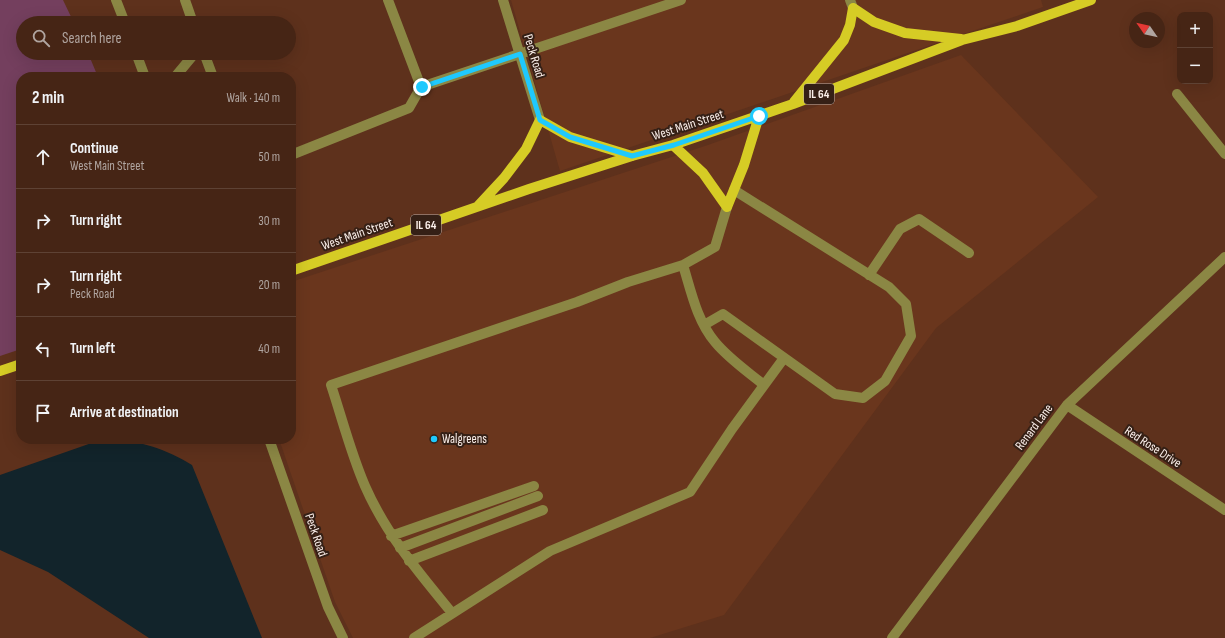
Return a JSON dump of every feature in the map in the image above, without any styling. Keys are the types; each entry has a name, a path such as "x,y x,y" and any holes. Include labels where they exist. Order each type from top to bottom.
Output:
{"main road":[{"name":"West Main Street","path":"296,269 477,207 632,156 674,145 759,116 962,40 1018,26 1092,0"},
{"path":"851,4 874,22 905,33 962,40"},
{"path":"792,104 844,40 850,25 851,4"},
{"path":"727,207 744,165 759,116"},
{"path":"477,207 504,178 526,149 540,120 570,137 632,156"},
{"path":"674,145 703,173 727,207"},
{"path":"0,371 16,366"}],"street":[{"path":"116,0 122,16"},
{"path":"185,0 191,16"},
{"path":"388,0 422,87"},
{"name":"Peck Road","path":"503,0 540,120"},
{"path":"296,153 409,108 422,87 520,54 653,4 681,0"},
{"path":"139,60 144,72"},
{"path":"179,72 189,60"},
{"path":"207,60 211,72"},
{"path":"1177,94 1225,154"},
{"path":"704,325 723,314 835,394 863,398 886,381 911,336 906,304 889,287 734,190"},
{"path":"452,613 409,561 391,536 364,485 331,385 683,265 715,247 727,207"},
{"path":"870,275 900,229 919,219 969,253"},
{"name":"Renard Lane","path":"892,638 1067,405 1225,257"},
{"path":"683,265 693,300 704,325 714,342 729,357 764,385"},
{"path":"414,638 550,552 690,492 784,358"},
{"name":"Red Rose Drive","path":"1067,405 1225,510"},
{"name":"Peck Road","path":"271,444 328,607 343,638"},
{"path":"391,536 534,486"},
{"path":"400,548 538,496"},
{"path":"409,561 543,510"}],"shaded area":[{"path":"0,0 63,0 71,16 16,16 16,60 91,60 96,72 16,72 16,351 0,356"},
{"path":"511,0 1041,0 1043,7 560,171"},
{"path":"961,55 1098,197 936,328 724,615 650,638 353,638 335,602 281,444 296,444 296,280 708,145"}],"water":[{"path":"89,444 142,444 161,449 192,465 262,638 149,638 48,572 0,550 0,475"}],"place":[{"name":"Walgreens","path":"434,439"}],"route":[{"path":"422,87 520,54 540,120 570,137 632,156 674,145 759,116"}]}
